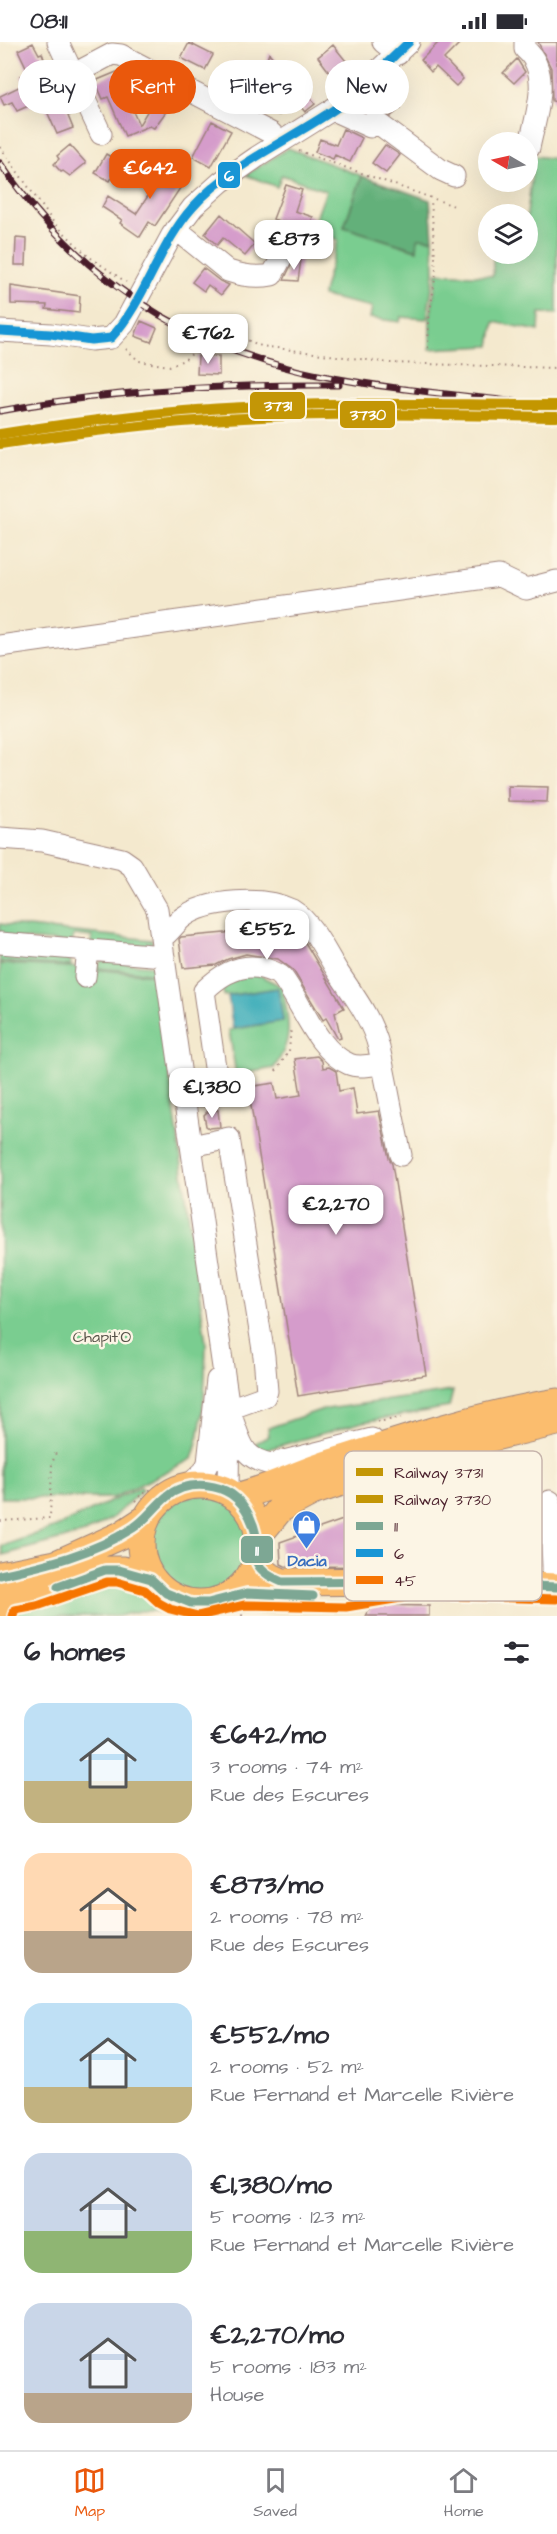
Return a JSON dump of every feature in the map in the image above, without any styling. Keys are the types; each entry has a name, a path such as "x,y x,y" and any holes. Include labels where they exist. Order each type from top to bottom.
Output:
{"main road":[{"path":"368,1451 404,1439 532,1406 557,1402"},
{"path":"435,1451 557,1422"},
{"path":"2,1597 56,1563 92,1550 121,1535 147,1518 164,1498 187,1486 208,1486 232,1495 255,1493 344,1459"},
{"path":"231,1605 257,1549 280,1509 312,1492 344,1481"},
{"path":"232,1495 250,1514 257,1549 267,1575 282,1582 344,1582"},
{"path":"147,1518 142,1530 141,1549 145,1568 152,1579 182,1607 199,1604 231,1605 247,1593 344,1595"},
{"path":"2,1597 44,1592 105,1570 123,1570 152,1579"}],"street":[{"path":"58,42 67,60"},
{"path":"525,42 525,49 534,60 541,76 532,132"},
{"path":"383,60 397,46"},
{"path":"97,62 112,54 121,55 271,133 289,147"},
{"path":"92,114 101,134"},
{"path":"0,331 51,334 91,340 105,340 115,335 124,324 176,230 193,207 206,195 289,147 327,114"},
{"path":"341,114 370,127 373,121 379,124 441,170 454,176"},
{"path":"176,230 228,271 236,274 259,278 272,275 282,257"},
{"path":"0,646 499,576 526,589 557,580"},
{"path":"0,837 42,841 122,859 132,866 157,909 229,1409 232,1495"},
{"path":"164,947 181,919 196,911 219,904 238,901 266,902 292,911 307,924 365,1011 379,1047 401,1155"},
{"path":"0,943 88,951 164,947"},
{"path":"85,977 88,951"},
{"path":"185,1098 211,1094 218,1088 204,991 225,973 243,967 264,969 281,977 332,1053 350,1064 357,1060 381,1064"},
{"path":"192,1146 229,1138 264,1356 267,1391 265,1396 229,1409"},
{"path":"187,1486 204,1471 208,1463 220,1352"},
{"path":"229,1409 241,1445 247,1453 262,1463 272,1464 365,1439 404,1439"},
{"path":"550,1501 556,1587"}],"path":[{"path":"0,147 54,222 88,256 126,282"},
{"path":"289,147 431,200 457,207"},
{"path":"428,348 429,319 436,272 431,200"},
{"path":"115,335 139,361 169,366 184,360 207,340 217,335 236,335 261,346 390,363 557,368"},
{"path":"276,1071 289,1051 292,1032 290,1022"},
{"path":"0,1521 50,1518 52,1464 56,1452"}],"green space":[{"path":"288,148 362,176 344,227 416,250 418,238 433,239 434,273 427,319 401,317 400,322 370,318 372,307 322,296 338,240 312,229 326,191 282,175 277,187 246,175"},
{"path":"538,157 557,159 557,314 540,313 539,331 494,322 490,346 430,349 430,319 437,273 493,276 493,264 538,264 538,204 528,204 530,192 538,192"},
{"path":"362,176 430,200 433,239 418,238 417,250 344,227"},
{"path":"0,924 152,940 153,946 91,944 92,937 74,935 72,943 0,937"},
{"path":"0,951 70,957 71,966 0,962"},
{"path":"101,961 153,966 157,968 158,974 97,968"},
{"name":"Chapit'O","path":"0,964 71,967 156,975 206,1343 204,1401 200,1431 192,1459 113,1498 1,1498"},
{"path":"251,971 283,987 288,1020 287,1038 281,1057 274,1068 236,1075 229,1030 283,1021 278,988 224,996 223,990 217,989"},
{"path":"453,1391 449,1407 363,1422 264,1450 258,1449 254,1444 269,1436 268,1428 320,1410"},
{"path":"141,1487 142,1490 111,1519 85,1533 3,1555 2,1546 56,1527"},
{"path":"200,1495 210,1496 227,1503 241,1517 248,1534 248,1554 241,1571 227,1585 210,1592 200,1593 190,1592 173,1585 159,1571 152,1554 151,1544 152,1534 159,1517 173,1503 190,1496"},
{"path":"111,1583 128,1586 172,1616 155,1611 140,1611 118,1616 14,1616 22,1609 53,1602"}],"water":[{"path":"278,988 283,1021 233,1029 228,996"}],"building":[{"path":"439,42 461,42 444,59 463,79 456,86 436,67 431,72 421,60"},
{"path":"538,42 557,42 557,102 552,101 551,68"},
{"path":"33,43 39,54 42,53 44,60 23,60 18,50"},
{"path":"189,43 213,55 208,60 205,70 196,66 196,60 181,58"},
{"path":"333,45 345,60 325,60 325,66 318,57"},
{"path":"269,53 275,60 267,60"},
{"path":"517,59 525,72 514,83 503,73"},
{"path":"109,75 109,99 108,97 103,99 97,80"},
{"path":"18,87 18,111 12,102 4,105 0,96"},
{"path":"48,114 70,114 68,116 73,128 57,134"},
{"path":"115,114 134,114 139,125 146,114 164,114 154,128 149,126 125,136"},
{"path":"212,121 231,131 211,167 193,157"},
{"path":"343,129 362,138 350,162 335,155 333,159 315,152 320,139 336,145"},
{"path":"70,145 86,163 70,176 61,172 54,164 59,159 57,156"},
{"path":"385,145 400,155 386,173 372,163"},
{"path":"106,154 121,163 110,181 95,173"},
{"path":"175,165 190,173 155,226 149,222 140,237 120,223 122,220 102,207 108,196 136,214 152,190 148,188 143,177 149,168 167,178"},
{"path":"286,185 302,190 295,211 313,217 307,232 273,219"},
{"path":"221,214 255,244 245,256 223,238 217,245 205,234"},
{"path":"16,238 27,239 26,265 15,265"},
{"path":"294,259 301,260 298,281 284,280"},
{"path":"203,268 229,285 221,295 208,285 204,291 192,282"},
{"path":"11,286 80,296 79,313 46,309 47,305 11,304"},
{"path":"141,321 157,328 151,342 135,336"},
{"path":"198,356 219,356 219,375 197,374"},
{"path":"508,786 548,787 547,802 508,801"},
{"path":"292,927 306,944 344,1008 335,1013 341,1038 338,1039 326,1018 323,1020 293,970 278,959 246,954 216,965 183,968 179,939 181,937"},
{"path":"317,1056 322,1061 323,1068 329,1067 336,1071 339,1091 353,1088 357,1114 379,1111 392,1164 426,1375 298,1396 248,1087 274,1083 277,1099 301,1095 295,1059"},
{"path":"218,1110 220,1127 209,1128 206,1126 204,1115 207,1112"},
{"path":"344,1520 344,1566 285,1566 281,1564 280,1542"},
{"path":"372,1605 429,1606 429,1616 366,1616"}],"railway":[{"path":"0,163 30,203 62,239 97,271 135,300 219,345 264,361 342,380 548,405"},
{"path":"0,411 126,393 211,387 339,385"}],"rail line":[{"name":"3731","path":"0,434 122,417 244,407 361,404 557,405"},
{"name":"3730","path":"0,444 141,426 267,417 309,415 557,417"}],"transit line":[{"name":"6","path":"0,331 51,334 91,340 111,338 134,307 181,222 209,191 245,164 342,104 409,42"},
{"name":"11","path":"0,1575 51,1563 101,1545 133,1528 175,1491 188,1486 201,1485 226,1491 242,1504 250,1516 255,1531 257,1563 271,1577 282,1582 344,1581"},
{"name":"11","path":"58,1587 105,1570 119,1570 151,1579 166,1593 191,1603 208,1603 247,1593 313,1596"},
{"name":"45","path":"13,1616 15,1610 37,1606 107,1582 117,1582 145,1590 159,1603 170,1609 198,1616"},
{"name":"11","path":"542,1586 557,1587"},
{"name":"45","path":"542,1599 557,1599"},
{"name":"45","path":"198,1616 245,1605 346,1607 382,1601"}],"place":[{"name":"Dacia","path":"307,1550"}]}
